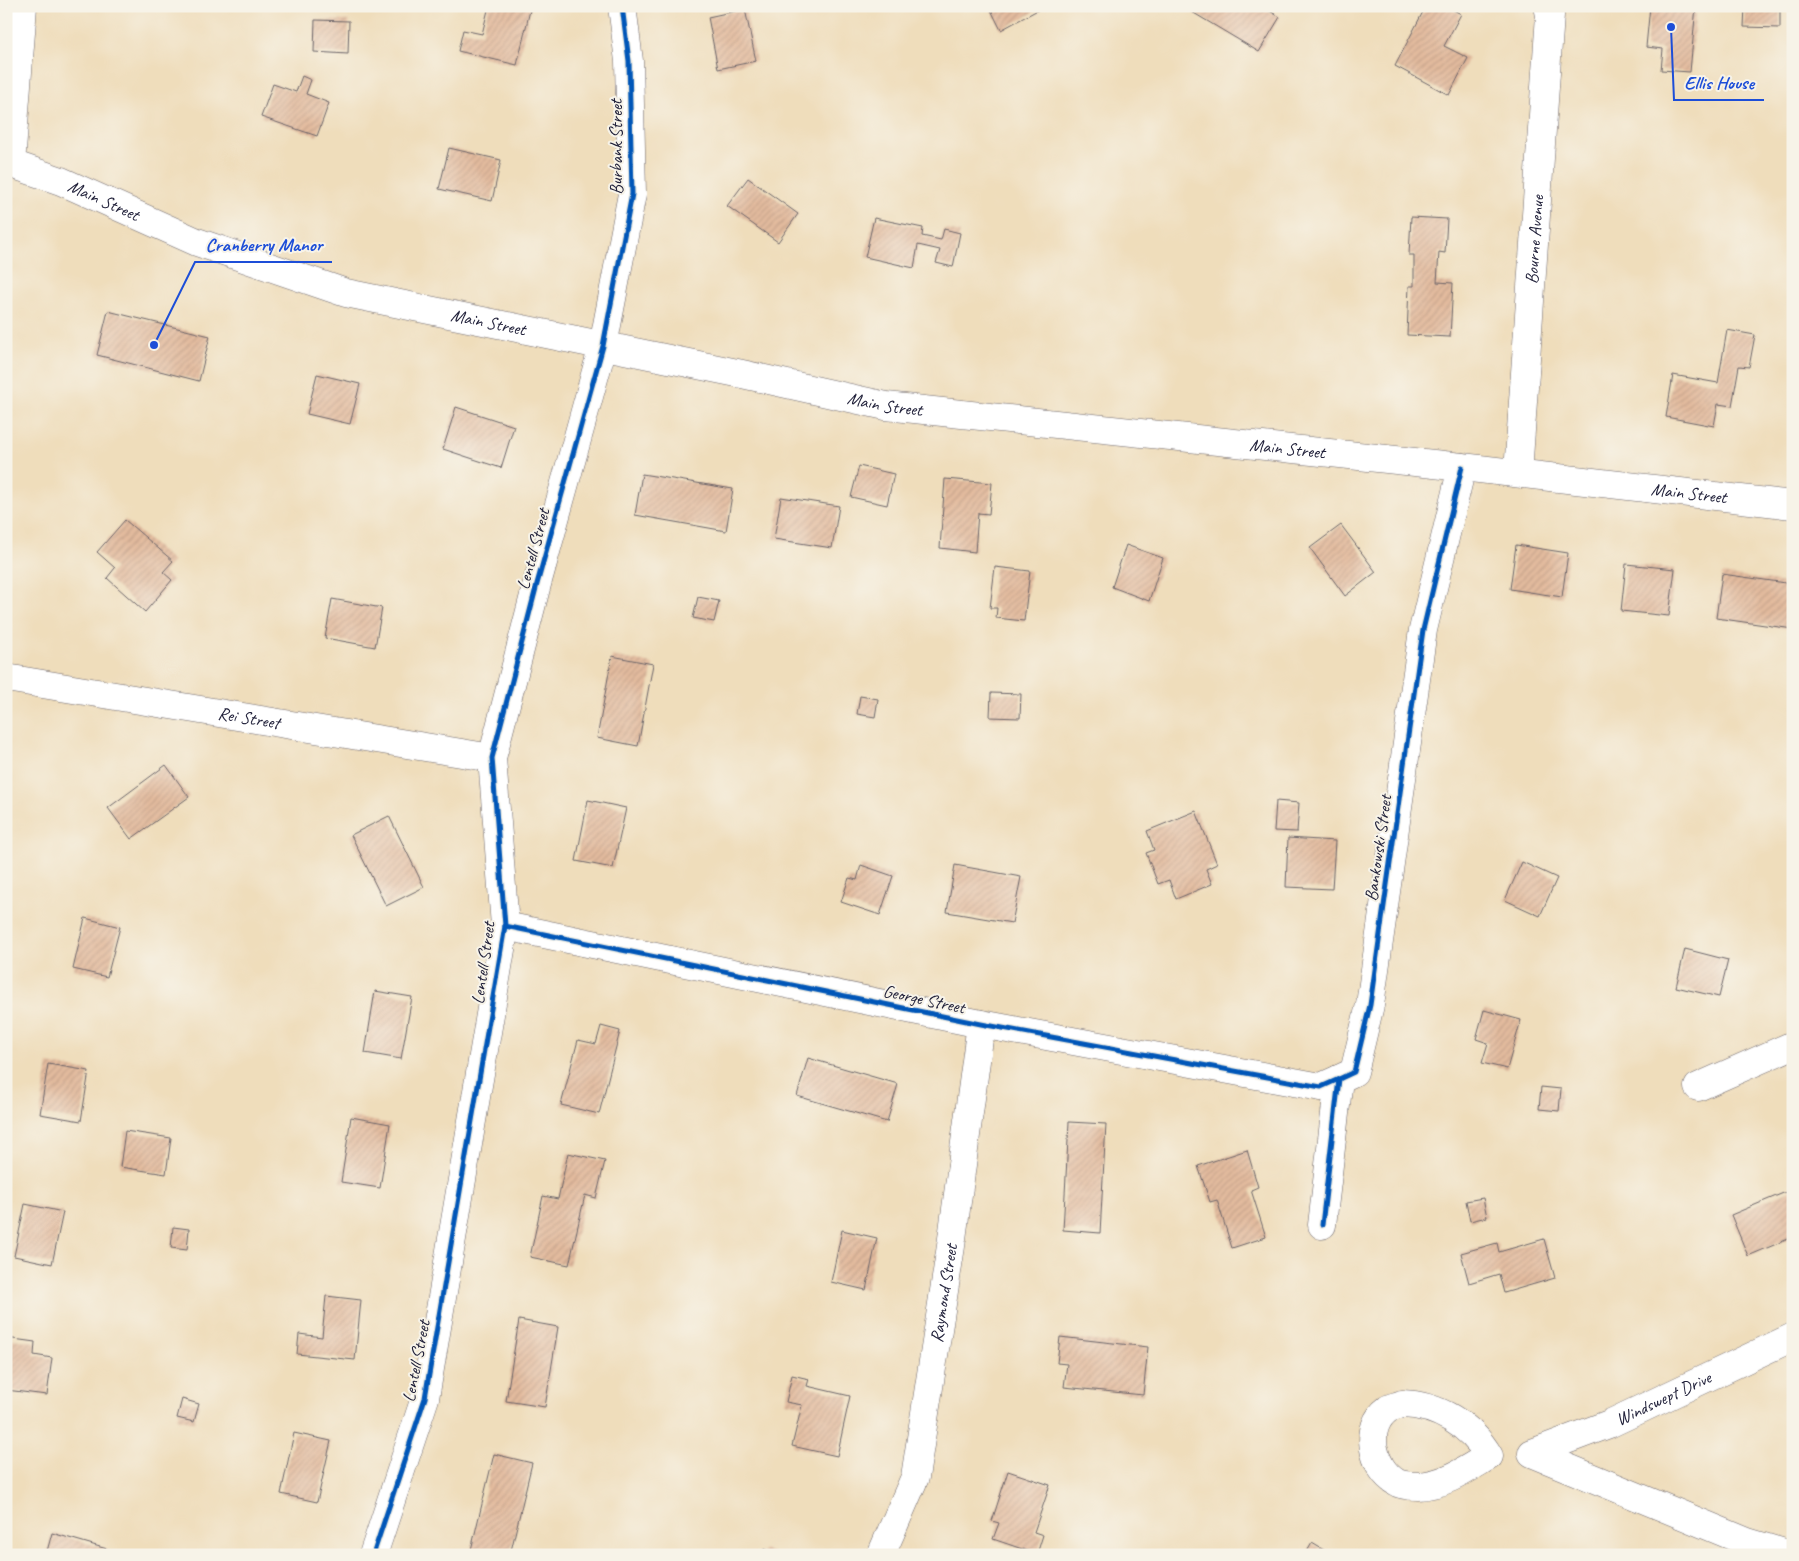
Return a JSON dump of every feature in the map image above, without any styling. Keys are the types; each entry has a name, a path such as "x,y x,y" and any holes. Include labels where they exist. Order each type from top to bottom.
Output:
{"street":[{"path":"9,163 23,6"},
{"name":"Burbank Street","path":"603,346 632,194 629,61 622,6"},
{"name":"Bourne Avenue","path":"1518,473 1550,15 1548,6"},
{"name":"Main Street","path":"9,163 61,181 197,242 346,293 886,406 1518,473 1793,505"},
{"name":"Lentell Street","path":"374,1555 425,1398 505,926 492,758 537,584 603,346"},
{"name":"Bankowski Street","path":"1338,1079 1354,1072 1370,1005 1422,630 1462,467"},
{"name":"Rei Street","path":"6,678 492,758"},
{"name":"George Street","path":"505,926 981,1024 1321,1087 1338,1079"},
{"name":"Raymond Street","path":"881,1555 915,1477 951,1246 981,1024"},
{"path":"1698,1088 1793,1046"},
{"path":"1322,1225 1338,1079"},
{"name":"Windswept Drive","path":"1489,1456 1532,1453 1609,1424 1793,1337"},
{"name":"Windswept Drive","path":"1532,1453 1747,1542 1791,1555"}],"building":[{"path":"489,6 531,6 517,65 458,51 463,30 482,34"},
{"path":"989,6 1045,6 1001,30"},
{"path":"1182,6 1261,6 1280,17 1259,52"},
{"path":"1426,6 1446,6 1461,14 1444,46 1468,58 1449,95 1395,66"},
{"path":"1650,6 1696,6 1690,72 1661,70 1663,49 1646,47"},
{"path":"1745,6 1780,6 1780,28 1744,27"},
{"path":"745,9 756,61 718,69 708,17"},
{"path":"315,20 349,21 348,54 314,52"},
{"path":"302,76 311,80 306,94 329,103 317,136 261,117 273,84 296,92"},
{"path":"449,148 501,160 492,201 439,189"},
{"path":"748,178 798,214 778,242 727,206"},
{"path":"1411,217 1447,219 1445,253 1439,252 1437,282 1453,283 1450,337 1407,335 1409,286 1414,286 1414,255 1409,255"},
{"path":"874,218 923,228 922,236 941,240 944,229 960,233 953,267 936,263 940,250 918,245 914,268 865,257"},
{"path":"108,311 210,336 199,381 97,355"},
{"path":"1727,330 1755,335 1749,367 1739,366 1732,406 1718,404 1714,426 1666,417 1673,375 1718,383"},
{"path":"317,374 360,384 350,424 307,414"},
{"path":"456,407 514,426 501,468 443,449"},
{"path":"859,466 894,474 887,505 851,497"},
{"path":"642,474 733,489 726,531 635,515"},
{"path":"945,479 992,483 989,514 978,513 975,552 940,548"},
{"path":"781,497 839,506 832,548 774,539"},
{"path":"125,520 173,561 163,572 172,580 145,612 107,578 115,568 97,552"},
{"path":"1341,525 1376,572 1345,596 1310,548"},
{"path":"1126,545 1163,558 1149,601 1112,587"},
{"path":"1516,545 1568,553 1562,597 1510,589"},
{"path":"1626,564 1675,569 1669,616 1621,611"},
{"path":"995,567 1030,571 1024,621 996,618 997,608 990,608"},
{"path":"1722,574 1793,584 1793,629 1716,618"},
{"path":"698,597 719,601 714,622 693,618"},
{"path":"332,599 382,608 375,647 325,638"},
{"path":"612,656 653,664 638,746 597,738"},
{"path":"991,693 1021,694 1020,718 990,717"},
{"path":"860,696 878,699 875,717 857,714"},
{"path":"166,765 189,797 131,839 108,808"},
{"path":"588,800 626,808 613,868 576,861"},
{"path":"1276,801 1299,803 1297,832 1274,831"},
{"path":"1196,811 1217,864 1206,869 1212,884 1176,899 1169,880 1158,884 1146,853 1154,850 1147,831"},
{"path":"389,816 424,887 386,906 351,835"},
{"path":"1288,838 1335,841 1332,889 1286,887"},
{"path":"1522,862 1557,878 1540,916 1505,900"},
{"path":"861,865 893,876 880,915 841,902 849,878 857,880"},
{"path":"955,865 1021,877 1012,923 947,912"},
{"path":"85,918 120,927 107,977 73,969"},
{"path":"1685,949 1728,960 1719,997 1676,987"},
{"path":"375,991 412,997 401,1059 365,1053"},
{"path":"1484,1010 1521,1020 1507,1069 1482,1063 1488,1043 1476,1039"},
{"path":"601,1026 620,1031 599,1114 561,1105 578,1040 596,1044"},
{"path":"808,1058 898,1084 887,1122 797,1096"},
{"path":"48,1064 89,1071 81,1121 40,1114"},
{"path":"1541,1087 1561,1089 1559,1111 1539,1109"},
{"path":"351,1117 390,1124 380,1188 341,1182"},
{"path":"1069,1122 1106,1124 1100,1233 1063,1230"},
{"path":"125,1131 171,1138 166,1174 120,1167"},
{"path":"1247,1150 1258,1187 1251,1190 1266,1237 1232,1248 1217,1200 1210,1202 1198,1166"},
{"path":"568,1153 605,1161 596,1198 585,1195 569,1265 530,1257 543,1196 558,1199"},
{"path":"1793,1189 1793,1237 1748,1256 1731,1215"},
{"path":"1483,1198 1487,1217 1470,1221 1466,1201"},
{"path":"25,1204 63,1212 52,1264 14,1256"},
{"path":"173,1227 189,1229 187,1250 171,1248"},
{"path":"842,1230 877,1238 866,1290 831,1282"},
{"path":"1544,1239 1555,1278 1504,1293 1499,1274 1469,1283 1461,1253 1497,1243 1499,1252"},
{"path":"326,1296 361,1300 355,1360 297,1354 299,1334 322,1337"},
{"path":"519,1320 558,1327 545,1407 506,1401"},
{"path":"1060,1337 1148,1347 1143,1395 1064,1387 1067,1364 1057,1363"},
{"path":"6,1338 35,1342 34,1355 52,1358 47,1395 6,1390"},
{"path":"792,1375 809,1379 807,1386 850,1396 837,1456 792,1446 802,1405 786,1402"},
{"path":"182,1399 199,1404 194,1422 177,1418"},
{"path":"294,1433 331,1441 317,1502 281,1494"},
{"path":"494,1454 532,1463 510,1555 492,1555 471,1550"},
{"path":"1008,1471 1050,1485 1034,1532 1043,1535 1037,1554 993,1539 999,1523 992,1521"},
{"path":"52,1533 107,1549 105,1555 46,1555"},
{"path":"1312,1543 1332,1555 1305,1555"},
{"path":"764,1549 776,1555 762,1555"}],"cycle path":[{"path":"373,1555 425,1398 505,926 492,758 537,584 603,346 632,194 629,61 622,6"},
{"path":"1322,1225 1339,1079 1354,1072 1370,1005 1423,630 1462,467"},
{"path":"505,926 981,1024 1321,1087 1339,1079"}],"place":[{"name":"Ellis House","path":"1671,27"},
{"name":"Cranberry Manor","path":"154,345"}]}
